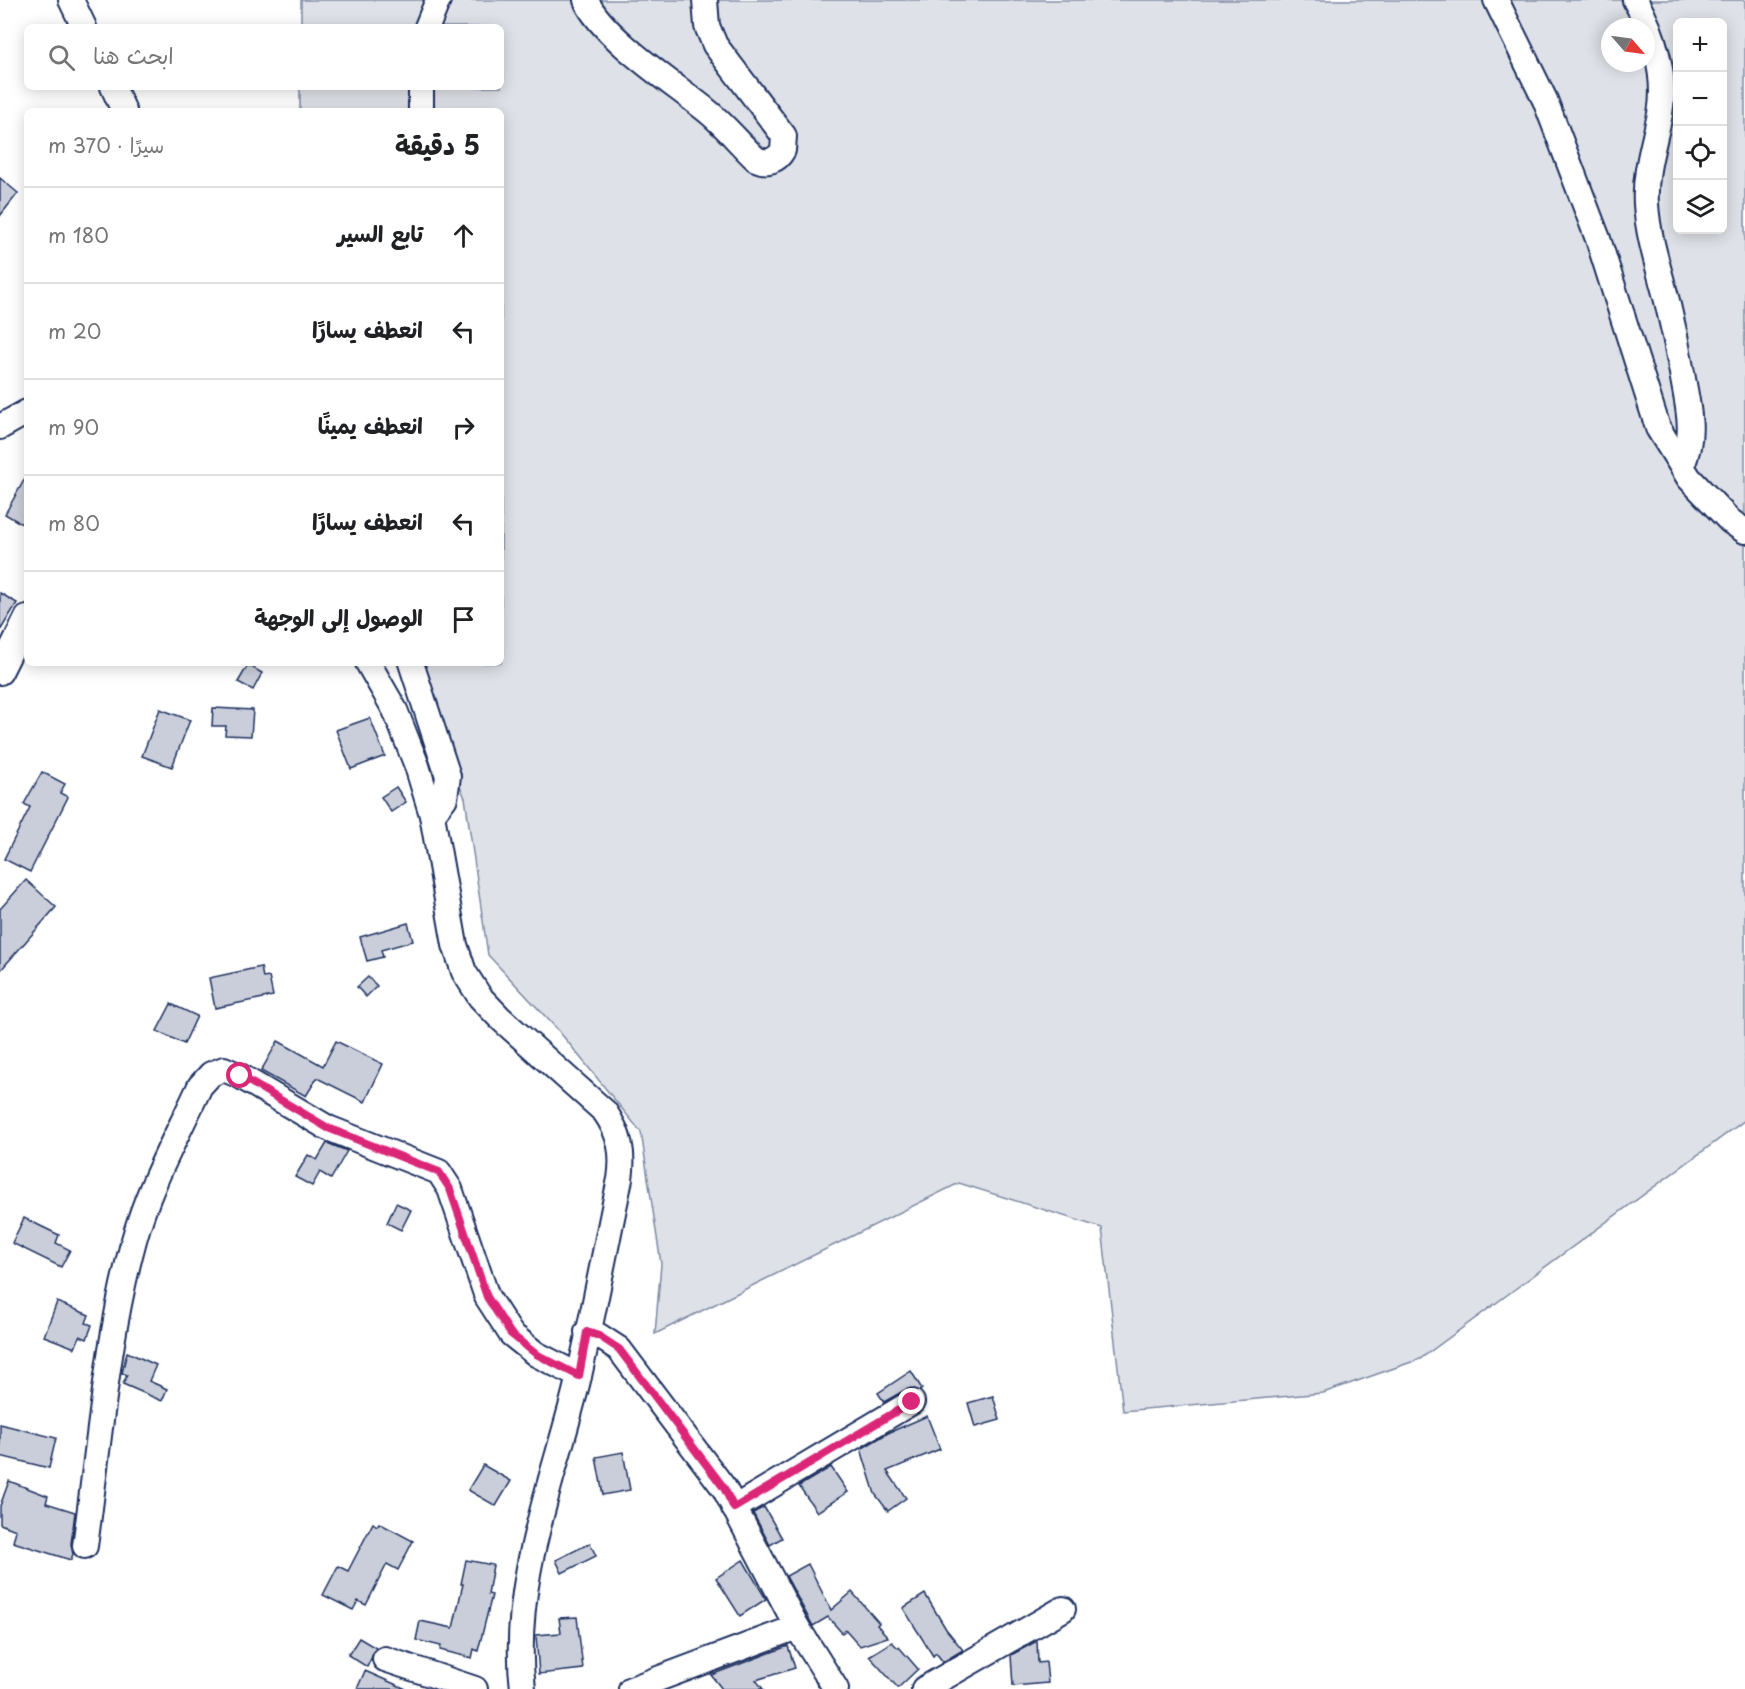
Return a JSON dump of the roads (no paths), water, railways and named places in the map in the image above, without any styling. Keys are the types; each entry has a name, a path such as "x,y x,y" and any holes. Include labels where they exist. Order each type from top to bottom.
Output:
{"street":[{"path":"71,0 83,24"},
{"path":"428,24 438,0"},
{"path":"586,0 597,19 639,58 708,112 756,159 765,162 774,160 783,150 784,136 715,45 707,27 705,0"},
{"path":"1496,0 1545,100 1598,239 1658,428 1689,478 1730,521 1745,531"},
{"path":"1635,0 1651,34 1659,72 1660,111 1648,164 1645,202 1651,239 1669,307 1690,416 1690,442 1682,466"},
{"path":"114,90 123,108"},
{"path":"421,90 421,108"},
{"path":"0,427 24,414"},
{"path":"0,672 24,624"},
{"path":"370,666 395,710 417,766 432,815 455,945 464,972 480,997 500,1018 605,1112 615,1126 621,1143 623,1161 620,1179 579,1376 526,1578 520,1662 524,1689"},
{"path":"412,666 448,776 445,798 432,815"},
{"path":"85,1546 114,1332 134,1239 156,1180 200,1086 212,1074 224,1069 240,1076 328,1128 439,1172 450,1189 487,1297 511,1334 536,1354 579,1376"},
{"path":"587,1332 604,1338 619,1349 724,1488 797,1627 836,1689"},
{"path":"734,1508 912,1402"},
{"path":"924,1689 1063,1609"},
{"path":"631,1689 797,1627"},
{"path":"385,1659 475,1689"}]}
